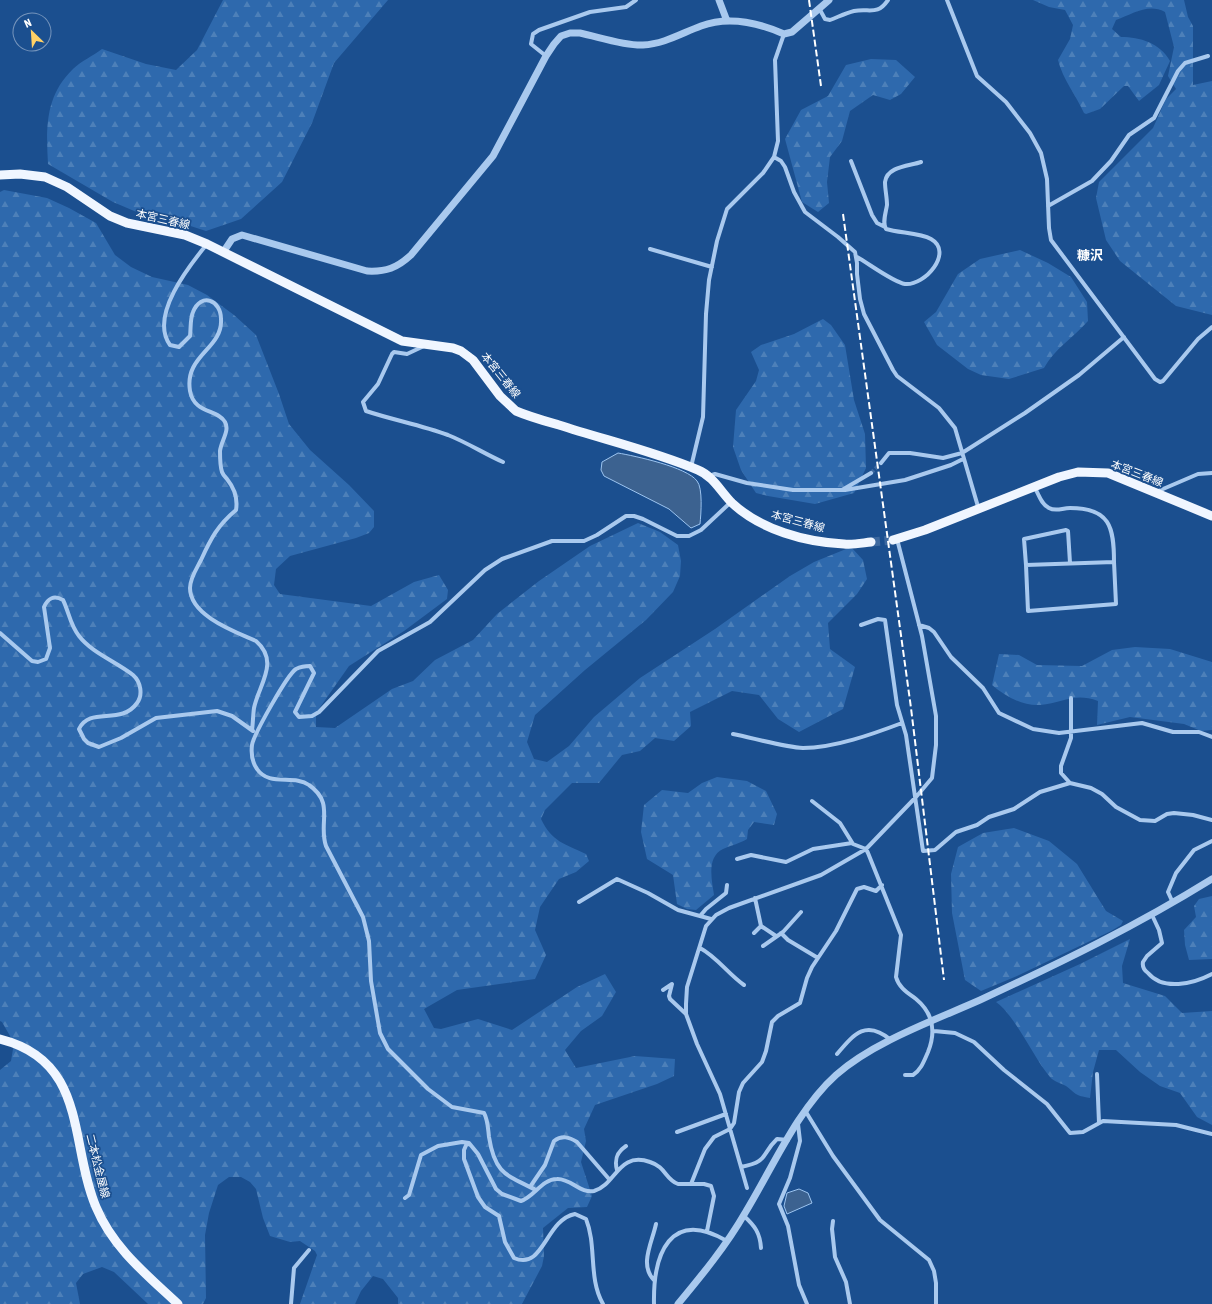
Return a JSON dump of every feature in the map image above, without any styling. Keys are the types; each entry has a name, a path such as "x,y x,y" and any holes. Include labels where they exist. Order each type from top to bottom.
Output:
{"main road":[{"name":"本宮三春線","path":"0,175 20,174 45,177 67,187 110,216 127,223 185,235 224,251 358,318 390,336 402,341 453,348 469,356 505,403 516,411 651,452 704,472 731,502 753,520 785,532 845,544 871,542"},
{"name":"本宮三春線","path":"895,539 979,510 1073,473 1098,472 1117,476 1212,516"},
{"name":"二本松金屋線","path":"0,1039 25,1047 43,1060 57,1078 67,1094 74,1114 88,1183 103,1220 124,1253 178,1304"}],"street":[{"path":"546,56 531,44 533,34 539,30 590,12 626,7 636,0"},
{"path":"719,0 727,21"},
{"path":"224,251 232,239 242,236 368,271 385,271 402,263 492,156 546,56 562,36 570,33 580,33 642,45 665,41 703,25 727,21 771,28 784,34 792,32 829,0"},
{"path":"819,8 825,19 830,20 852,12 877,10 882,8 888,0"},
{"path":"947,0 977,76 1006,102 1035,141 1041,153 1047,179 1048,228 1051,240 1156,380 1160,382 1163,381 1198,340 1212,327"},
{"path":"691,467 703,417 706,314 712,267 721,224 727,209 763,173 774,157 778,141 775,60 784,34"},
{"path":"1048,206 1092,181 1111,160 1129,135 1154,118 1178,71 1185,64 1208,56"},
{"path":"774,157 781,161 785,168 794,192 805,212 838,236 855,252 857,257 857,280 864,314 897,376 933,402 945,414 955,428 979,510"},
{"path":"851,161 872,215 877,223 886,229 895,232 930,239 936,244 939,253 938,259 927,276 920,281 904,284 857,257"},
{"path":"885,227 887,203 885,181 888,175 896,168 921,162"},
{"path":"207,244 196,257 172,296 163,330 170,345 179,347 186,342 190,336 193,312 201,303 208,300 212,301 217,304 221,313 220,332 215,341 200,356 194,367 191,377 190,392 194,400 204,410 218,415 224,420 226,425 227,430 220,446 222,473 236,494 236,510 221,523 206,549 192,579 190,588 192,598 197,607 209,618 256,641 263,647 268,666 254,708 252,730"},
{"path":"650,249 712,267"},
{"path":"881,463 889,453 910,453 943,458 962,453 1025,413 1078,376 1124,338"},
{"path":"424,345 407,354 394,352 392,354 378,384 363,402 366,411 388,418 402,420 447,435 482,450 503,462"},
{"path":"708,476 719,475 747,482 793,490 842,490 905,480 951,465 964,458"},
{"path":"842,490 871,473"},
{"path":"1156,492 1198,474 1212,473"},
{"path":"1035,488 1042,501 1051,509 1085,509 1092,511 1103,518 1109,525 1114,537 1116,604 1028,611 1024,539 1066,530 1068,531 1070,536 1070,563"},
{"path":"536,1190 513,1180 499,1168 493,1153 484,1113 452,1107 428,1089 388,1049 380,1033 371,981 367,929 358,906 323,839 326,814 323,799 312,787 303,781 279,780 263,775 257,768 252,751 252,743 273,703 295,670 305,666 310,666 313,669 314,673 295,712 299,717 312,716 329,704 378,651 430,622 485,570 502,559 552,540 584,541 626,516 634,516 643,519 677,536 688,536 701,530 731,502"},
{"path":"747,1188 720,1094 686,1014 687,988 706,926 711,920 723,910 821,875 866,849 916,797 932,778 936,735 936,716 919,625 895,539"},
{"path":"1026,565 1114,562"},
{"path":"0,633 32,661 38,662 46,659 50,648 44,618 44,607 46,602 53,597 57,597 63,600 70,624 80,637 133,676 139,684 141,694 139,701 132,709 120,715 92,718 79,729 84,739 92,745 99,747 110,744 156,718 216,711 232,716 257,734"},
{"path":"861,624 878,619 886,620 897,705 906,731 923,851 935,850 956,832 989,817 1014,809 1040,792 1070,783 1091,788 1102,794 1116,807 1140,820 1155,821 1167,814 1174,813 1193,815 1212,820"},
{"path":"919,625 929,628 934,632 951,657 983,688 1000,713 1033,730 1059,733 1142,723 1173,732 1198,732 1212,737"},
{"path":"1070,783 1061,773 1061,766 1070,743 1071,698"},
{"path":"733,734 795,747 810,748 862,737 902,723"},
{"path":"812,801 840,824 852,843"},
{"path":"1173,902 1168,892 1176,873 1196,848 1212,841"},
{"path":"737,859 751,855 786,862 813,849 852,843 866,849 882,885 901,935 896,977 897,982 921,1004 931,1022 934,1031 928,1051 920,1068 913,1075 905,1075"},
{"path":"579,902 617,879 648,892 678,910 711,920"},
{"path":"678,1304 727,1241 744,1216 806,1112 827,1084 842,1070 860,1057 892,1040 1113,936 1152,915 1212,879"},
{"path":"700,916 706,909 726,893 727,885"},
{"path":"691,1184 705,1149 714,1137 730,1129 734,1123 739,1092 743,1084 762,1062 766,1051 772,1022 778,1016 800,1003 807,978 836,931 857,890 864,887 876,891 882,885"},
{"path":"755,898 761,926 776,936"},
{"path":"764,946 791,924 801,912"},
{"path":"1152,915 1162,938 1162,943 1147,956 1143,962 1144,970 1152,978 1167,985 1198,980 1212,974"},
{"path":"754,933 761,926"},
{"path":"781,933 788,940 818,958"},
{"path":"700,948 710,953 733,978 744,985"},
{"path":"663,990 672,984 669,995 670,999 686,1014"},
{"path":"837,1054 850,1039 862,1030 867,1029 883,1034 892,1040"},
{"path":"934,1031 955,1033 974,1042 1004,1070 1047,1104 1070,1133 1083,1132 1103,1121 1176,1125 1212,1134"},
{"path":"1097,1074 1099,1123"},
{"path":"806,1112 833,1156 876,1215 886,1226 929,1260 934,1271 936,1283 936,1304"},
{"path":"677,1132 726,1114"},
{"path":"798,1124 800,1141 790,1178 779,1204 788,1226 797,1279 807,1304"},
{"path":"530,1187 545,1165 554,1141 562,1138 571,1138 577,1142 609,1179"},
{"path":"741,1167 755,1164 762,1160 777,1139 780,1138 788,1140"},
{"path":"405,1198 409,1195 419,1159 425,1152 450,1143 468,1143 478,1154 497,1191 521,1201 528,1199 543,1184 556,1179 566,1180 591,1191 600,1188 626,1163 632,1161 649,1162 662,1167 674,1182 680,1185 708,1184 714,1191 707,1231"},
{"path":"468,1143 464,1150 464,1159 478,1197 482,1204 500,1218 505,1242 514,1258 525,1260 533,1257 539,1251 556,1224 565,1218 575,1214 586,1219 591,1240 596,1289 603,1304"},
{"path":"617,1170 617,1155 620,1150 626,1146"},
{"path":"744,1216 756,1227 762,1248"},
{"path":"833,1221 832,1228 835,1257 846,1282 850,1304"},
{"path":"654,1280 648,1273 646,1260 656,1224"},
{"path":"654,1304 654,1280 664,1249 673,1235 686,1230 707,1231 727,1241"},
{"path":"291,1304 294,1268 309,1250"}],"green space":[{"path":"223,0 388,0 334,63 312,123 282,182 241,219 206,231 166,218 139,213 113,202 48,164 47,138 49,113 52,101 64,79 73,69 102,49 146,64 176,70 197,50"},
{"path":"1033,0 1184,0 1188,17 1193,26 1193,85 1212,81 1212,315 1176,306 1120,261 1106,240 1096,198 1099,182 1153,128 1166,99 1176,89 1168,76 1174,47 1165,12 1153,9 1140,10 1116,20 1112,29 1121,37 1135,38 1149,42 1155,45 1166,55 1170,61 1159,85 1139,101 1128,86 1124,86 1100,109 1086,114 1066,81 1058,60 1070,39 1073,25 1065,10 1049,7"},
{"path":"871,59 896,60 915,77 901,94 890,100 873,95 850,111 842,141 830,157 827,182 829,203 818,212 802,202 785,139 801,110 828,96 846,65"},
{"path":"4,190 47,198 96,223 115,255 131,267 152,277 188,285 207,295 234,315 256,335 289,424 310,450 349,485 374,511 374,527 369,533 290,556 276,569 274,585 280,594 371,606 414,582 439,575 448,590 447,599 404,631 349,666 316,713 316,727 335,728 392,689 413,681 435,660 473,640 497,614 539,581 590,546 638,523 660,532 678,545 681,561 680,576 673,592 646,620 585,670 535,715 527,742 534,759 547,762 569,746 594,717 640,678 715,629 790,576 814,562 851,547 863,560 867,579 857,594 828,623 830,649 855,667 843,709 799,732 778,719 759,695 732,691 690,712 691,726 674,741 655,738 640,751 622,755 599,783 572,783 545,810 541,819 545,827 555,838 565,845 586,854 589,861 576,872 559,879 540,907 535,930 546,955 535,979 457,990 424,1009 434,1028 441,1029 478,1019 512,1030 577,987 605,974 616,992 602,1016 581,1031 565,1050 576,1068 635,1056 675,1059 674,1076 657,1084 595,1105 584,1129 586,1141 581,1162 592,1196 587,1207 568,1208 543,1228 544,1256 542,1266 522,1304 398,1304 398,1298 383,1279 373,1276 361,1291 355,1304 300,1304 317,1255 315,1251 300,1241 290,1242 270,1236 263,1218 256,1189 250,1182 241,1177 229,1177 218,1185 209,1213 205,1235 206,1298 203,1304 148,1304 114,1272 102,1267 83,1274 76,1283 80,1304 0,1304 0,1070 11,1061 14,1043 0,1021 0,192"},
{"path":"1020,250 1048,263 1071,277 1087,302 1088,321 1053,355 1044,368 1009,379 981,375 968,369 937,345 924,322 936,312 958,274 980,259"},
{"path":"823,319 831,325 845,345 854,400 865,434 866,468 854,493 815,504 756,493 741,470 733,447 736,410 756,381 759,370 751,352 761,345 794,334"},
{"path":"1135,647 1170,649 1212,662 1212,730 1201,731 1184,724 1130,717 1097,725 1098,701 1075,698 1048,704 1033,705 1014,700 992,685 999,654 1019,655 1037,665 1082,666 1112,650"},
{"path":"717,777 747,781 766,791 777,814 774,825 754,822 748,830 747,839 723,849 718,853 714,858 711,870 714,895 696,910 687,909 677,904 673,875 647,859 641,832 644,805 662,790 688,793 702,783"},
{"path":"1014,828 1049,841 1077,864 1106,911 1123,921 1121,925 1111,931 1017,976 981,991 965,980 952,913 951,874 958,847 983,833"},
{"path":"1212,896 1212,959 1189,960 1185,945 1184,930 1196,917 1194,906 1199,899"},
{"path":"1130,939 1122,966 1123,983 1165,996 1182,1013 1212,1011 1212,1125 1197,1117 1180,1093 1160,1086 1140,1072 1116,1050 1099,1050 1093,1072 1090,1098 1076,1094 1066,1086 1050,1077 1010,1016 996,1002 1080,964"}],"shaded area":[{"path":"618,453 672,467 683,471 697,481 700,489 701,501 700,524 691,528 669,509 604,476 601,470 602,462"},
{"path":"799,1189 808,1193 812,1203 787,1214 784,1206 787,1193"}],"tunnel":[{"path":"871,473 881,463"},
{"path":"871,542 893,540"}],"railway":[{"path":"809,0 821,86"},
{"path":"843,214 911,708 944,980"}],"district":[{"name":"糠沢","path":"1090,255"}]}
